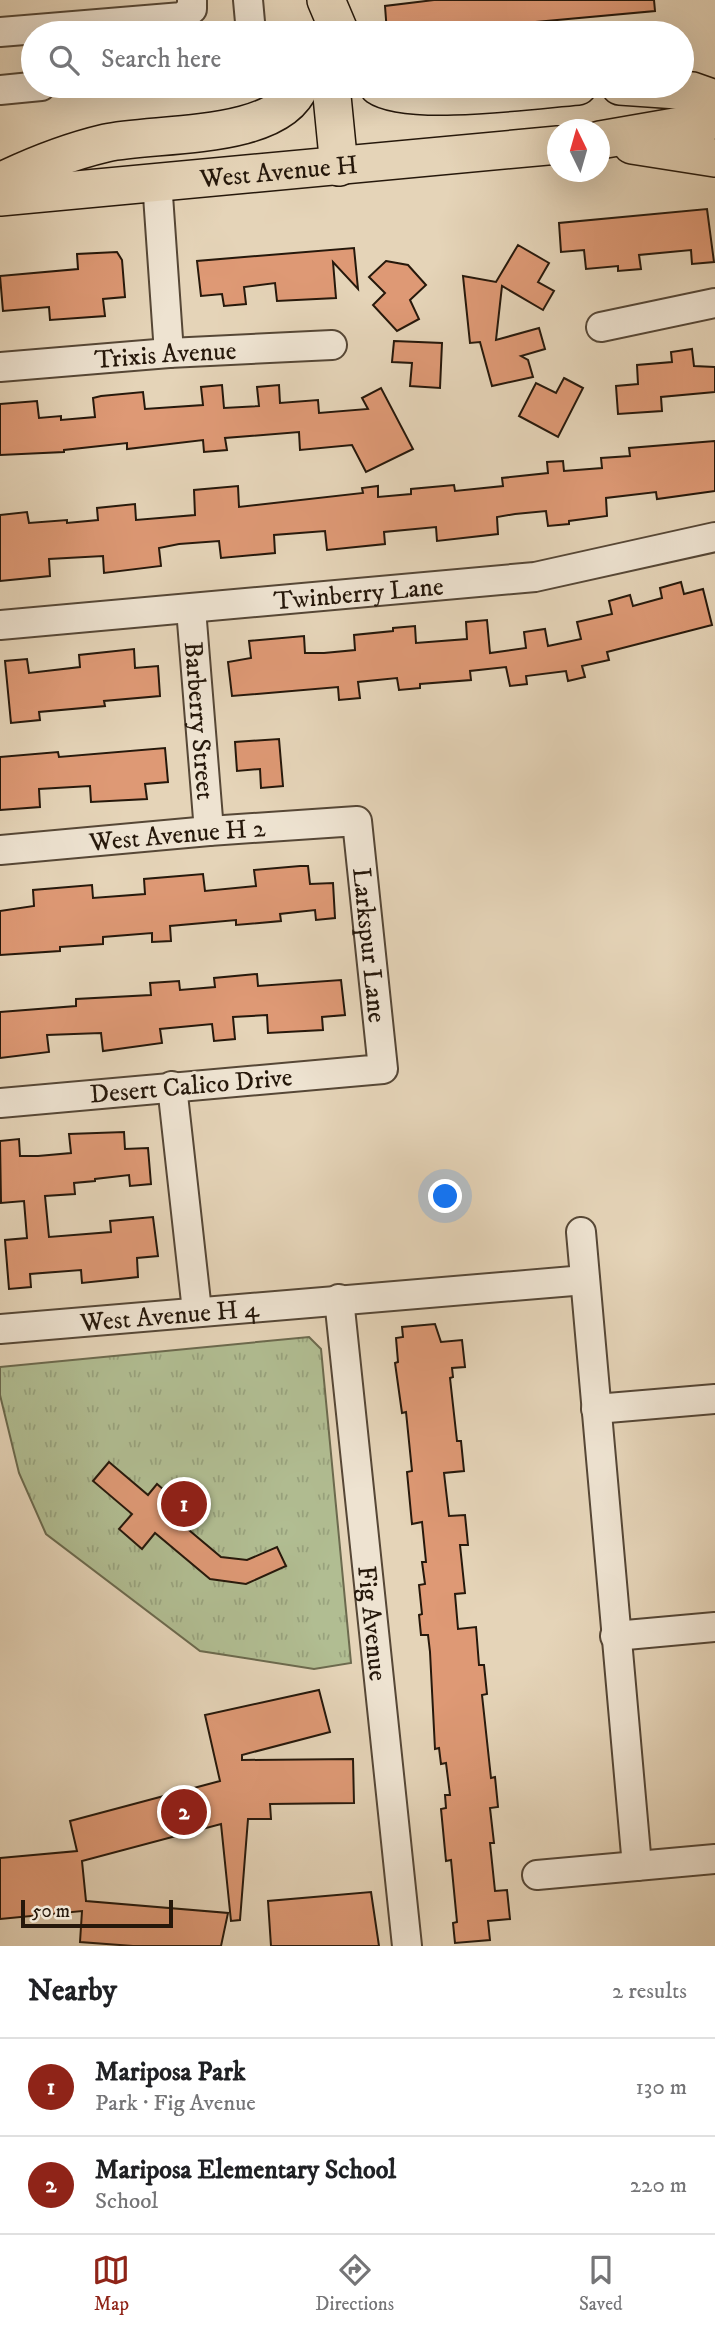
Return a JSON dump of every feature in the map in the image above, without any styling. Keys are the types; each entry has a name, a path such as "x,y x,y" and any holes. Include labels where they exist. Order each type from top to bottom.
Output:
{"main road":[{"path":"316,21 322,0"},
{"path":"322,0 325,21"},
{"path":"322,0 333,21"},
{"path":"694,92 715,99"},
{"path":"0,182 49,158 108,142 252,123 286,105 291,98"},
{"path":"332,98 340,166"},
{"path":"610,139 715,120"},
{"path":"610,141 715,158"},
{"name":"West Avenue H","path":"0,197 547,146"}],"street":[{"path":"248,0 250,21"},
{"path":"136,21 186,17"},
{"path":"0,32 21,30"},
{"path":"0,90 21,88"},
{"path":"157,181 169,353"},
{"path":"601,327 715,303"},
{"name":"Trixis Avenue","path":"0,367 169,353 332,345"},
{"name":"Twinberry Lane","path":"0,625 535,576 715,537"},
{"name":"Barberry Street","path":"191,609 209,831"},
{"name":"West Avenue H 2","path":"0,850 357,821"},
{"name":"Larkspur Lane","path":"357,821 383,1069"},
{"name":"Desert Calico Drive","path":"0,1103 383,1069"},
{"path":"172,1086 197,1311"},
{"path":"581,1232 637,1866"},
{"name":"West Avenue H 4","path":"0,1329 585,1280"},
{"name":"Fig Avenue","path":"339,1299 407,1946"},
{"path":"596,1409 715,1399"},
{"path":"615,1636 715,1627"},
{"path":"537,1875 715,1859"}],"green space":[{"path":"309,1337 321,1349 351,1663 314,1669 200,1651 46,1534 19,1473 0,1395 0,1367"}],"building":[{"path":"434,0 654,0 655,11 547,21 386,21 385,6"},
{"path":"707,209 714,262 692,264 691,250 639,255 641,269 618,271 618,266 586,269 584,250 561,252 559,223"},
{"path":"518,245 549,263 538,282 554,291 543,310 502,286 496,340 539,328 545,349 521,356 528,360 533,377 492,386 480,342 470,343 463,276 496,282"},
{"path":"354,248 358,289 333,262 336,298 277,301 275,283 244,287 246,304 224,306 222,294 201,296 197,261"},
{"path":"117,252 122,260 125,297 103,299 105,316 50,320 49,307 3,311 0,276 78,269 77,254"},
{"path":"386,261 408,265 426,285 410,300 419,319 397,331 373,305 385,293 369,277"},
{"path":"394,341 442,343 440,388 410,386 412,363 392,362"},
{"path":"692,349 694,366 715,367 715,392 661,397 662,411 618,414 616,386 638,384 637,365 672,362 671,352"},
{"path":"564,378 583,388 558,437 519,416 536,383 556,393"},
{"path":"222,385 224,408 259,406 257,387 279,385 280,403 318,400 319,413 368,409 362,398 381,388 413,449 366,472 352,445 300,450 299,432 225,438 227,450 204,452 203,440 127,449 127,443 64,452 0,455 0,404 37,401 39,418 61,416 61,420 95,417 93,398 101,396 143,392 145,409 203,405 201,387"},
{"path":"715,441 715,491 657,499 656,492 606,498 607,516 569,521 569,524 548,526 546,511 515,514 497,517 498,534 437,541 436,527 384,532 385,544 327,550 325,531 274,535 275,553 221,558 219,541 179,544 159,548 161,566 104,573 103,556 49,559 50,576 0,581 0,515 27,512 29,523 67,520 67,523 98,520 97,508 135,504 136,520 195,515 194,490 238,486 239,507 363,493 362,488 378,486 378,497 411,494 411,489 454,485 455,491 503,486 502,478 548,473 547,462 563,461 564,471 602,468 601,458 630,456 629,448"},
{"path":"681,582 684,594 703,589 712,625 607,652 609,660 582,666 585,677 568,681 566,671 526,676 527,684 510,686 506,667 470,671 471,680 420,684 420,688 399,690 397,678 358,682 360,698 339,700 338,687 232,696 228,662 251,658 249,641 304,636 305,653 324,653 355,650 354,635 393,631 393,628 415,626 416,643 467,639 466,622 487,620 490,653 526,648 524,632 545,629 548,646 581,639 577,622 612,614 609,601 630,595 633,606 662,598 660,588"},
{"path":"134,649 135,668 158,666 160,696 104,701 105,706 39,712 40,720 11,723 5,661 27,659 29,673 80,667 79,655"},
{"path":"279,739 283,786 261,788 260,769 237,771 235,742"},
{"path":"165,748 168,782 145,784 147,799 91,802 90,786 39,789 40,807 0,810 0,757 58,752 59,757"},
{"path":"308,866 310,884 333,883 335,918 316,920 315,910 280,914 281,921 236,925 236,920 170,926 171,941 152,942 152,933 103,937 103,944 60,947 60,951 0,955 0,911 34,906 33,890 92,885 93,898 145,894 144,879 203,874 205,891 256,886 254,870"},
{"path":"257,974 258,986 341,980 345,1015 322,1017 323,1030 268,1033 267,1015 233,1017 235,1039 214,1041 212,1024 160,1029 162,1043 103,1051 101,1033 47,1035 49,1052 0,1058 0,1012 76,1006 76,999 151,995 150,983 179,981 180,990 215,987 214,978"},
{"path":"124,1132 125,1149 148,1148 151,1184 130,1186 129,1175 74,1183 75,1194 45,1196 49,1237 111,1232 110,1221 153,1217 158,1256 137,1258 138,1277 82,1283 81,1270 30,1274 31,1287 9,1289 5,1240 27,1238 24,1201 1,1203 0,1141 19,1139 20,1156 38,1156 71,1153 69,1134"},
{"path":"435,1324 441,1342 462,1340 465,1367 452,1368 453,1377 450,1378 457,1441 461,1441 464,1471 444,1473 449,1516 465,1515 468,1545 460,1545 465,1593 455,1594 458,1629 476,1627 479,1665 484,1665 487,1694 482,1695 491,1778 495,1777 498,1807 490,1808 494,1843 490,1843 495,1891 507,1890 510,1919 488,1921 490,1940 455,1943 453,1923 457,1922 451,1860 446,1861 441,1809 446,1808 445,1795 450,1795 446,1763 441,1764 439,1748 435,1749 428,1635 421,1635 419,1615 422,1614 419,1585 425,1584 422,1562 426,1562 422,1522 412,1524 407,1472 412,1471 406,1412 402,1413 395,1363 398,1362 396,1338 403,1337 402,1327"},
{"path":"109,1462 148,1495 157,1484 180,1504 171,1515 221,1557 247,1560 277,1547 286,1566 246,1584 210,1579 155,1533 142,1549 119,1529 132,1514 93,1481"},
{"path":"319,1690 330,1732 242,1755 242,1760 353,1759 354,1803 270,1804 271,1819 248,1819 240,1920 231,1921 221,1824 82,1861 86,1901 228,1913 221,1946 133,1946 80,1942 82,1911 0,1919 0,1858 77,1851 70,1821 220,1781 205,1715"},
{"path":"371,1892 379,1946 271,1946 268,1901"}],"place":[{"name":"Mariposa Park","path":"184,1504"},
{"name":"Mariposa Elementary School","path":"184,1812"}]}
